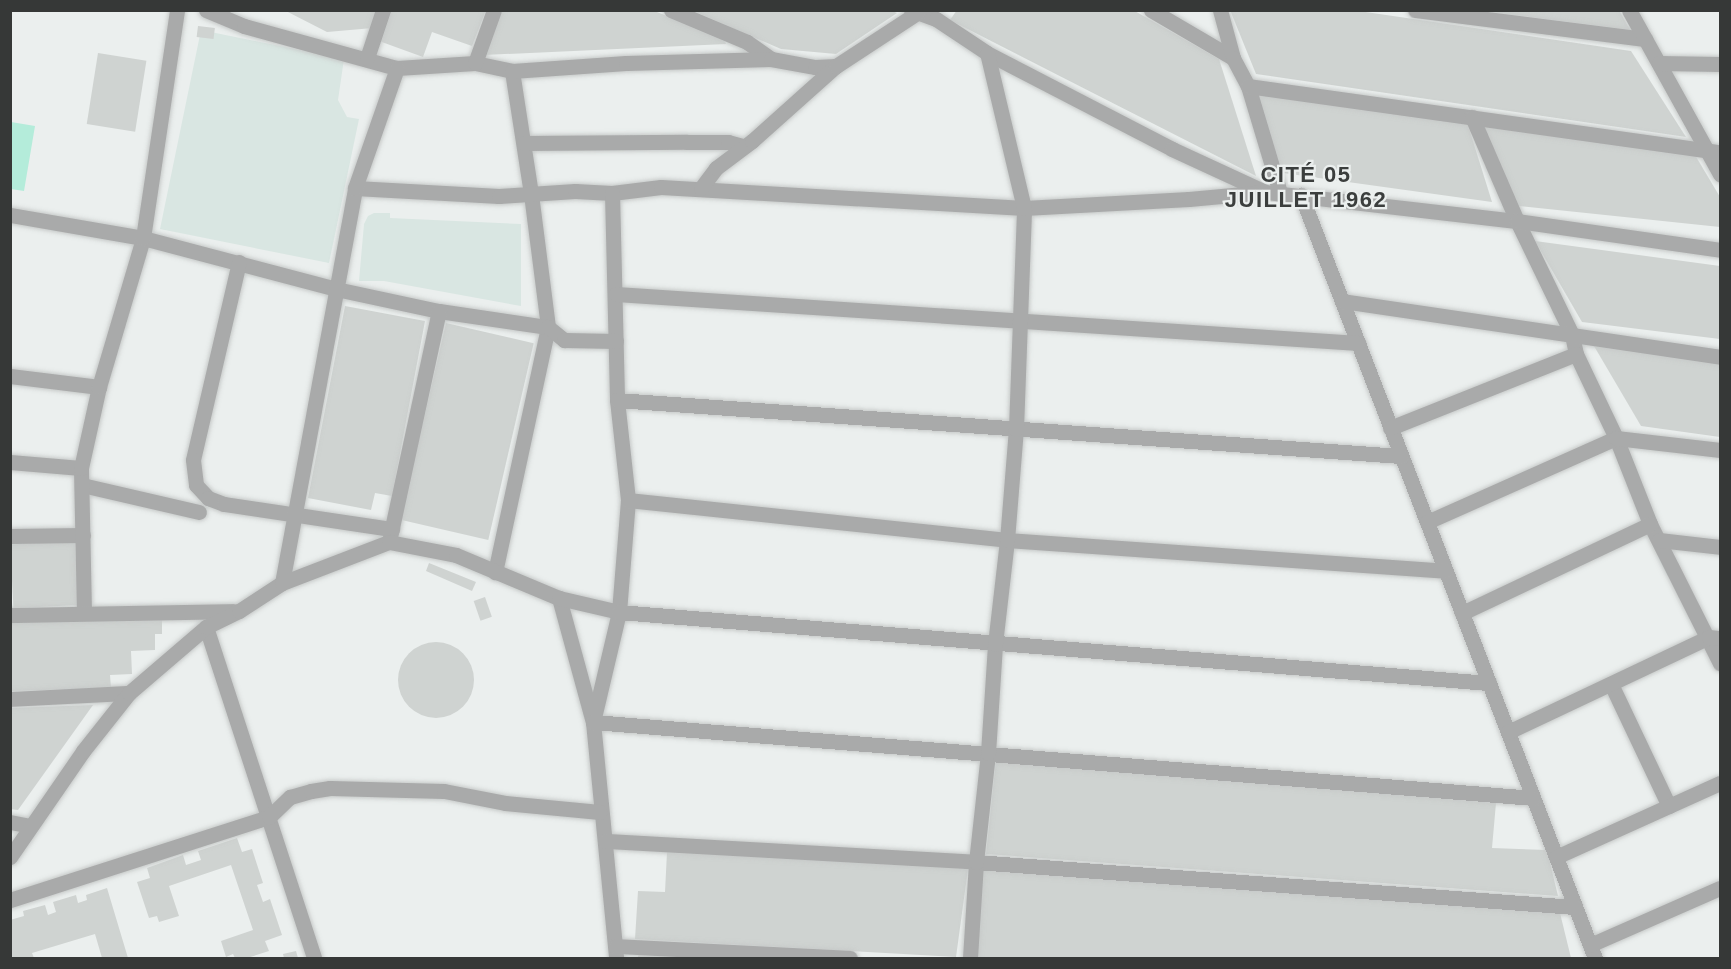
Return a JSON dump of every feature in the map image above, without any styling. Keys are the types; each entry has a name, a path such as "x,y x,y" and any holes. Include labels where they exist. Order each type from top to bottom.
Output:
{"street":[{"path":"84,614 81,468 99,387 143,238 177,10"},
{"path":"206,10 244,26 368,57 397,68 474,63 512,71 603,64 771,59 815,67 836,66"},
{"path":"368,57 383,10"},
{"path":"474,63 494,10"},
{"path":"671,10 747,42 771,59"},
{"path":"1151,10 1233,58"},
{"path":"1220,10 1233,58 1248,86 1272,193"},
{"path":"1415,10 1645,39"},
{"path":"1629,10 1714,151 1720,174"},
{"path":"701,189 716,168 752,141 836,66 914,12 941,15 987,53 1172,149 1272,193"},
{"path":"970,958 976,862 988,753 994,644 1007,540 1016,429 1018,320 1024,208 987,53"},
{"path":"1659,63 1720,64"},
{"path":"282,583 355,189 397,68"},
{"path":"495,572 548,327 524,143 512,71"},
{"path":"1248,86 1714,151"},
{"path":"1472,117 1517,221 1572,334 1576,354 1616,438 1650,524 1715,638 1720,663"},
{"path":"524,143 728,142 743,146"},
{"path":"355,189 499,196 575,191 612,194 661,187 932,205 1024,208 1272,193 1517,221 1720,250"},
{"path":"593,722 619,612 628,500 617,400 612,194"},
{"path":"1301,195 1592,952 1720,888"},
{"path":"10,215 143,238 336,289 439,311 548,327 564,339 616,341"},
{"path":"239,262 194,460 194,477 201,492 215,502 391,536 456,555 559,598 619,612 1489,683"},
{"path":"616,294 1358,343"},
{"path":"1342,302 1720,357"},
{"path":"391,536 439,311"},
{"path":"1390,428 1576,354"},
{"path":"10,376 99,387"},
{"path":"617,400 1401,456"},
{"path":"1426,522 1616,438 1720,450"},
{"path":"10,462 81,468"},
{"path":"82,484 199,512"},
{"path":"628,500 1007,540 1445,571"},
{"path":"1462,613 1650,524"},
{"path":"10,536 83,535"},
{"path":"10,857 129,693 206,627 239,611 282,583 391,536"},
{"path":"1659,540 1720,547"},
{"path":"559,598 593,722 600,812 606,841 616,952 850,958"},
{"path":"10,615 239,611"},
{"path":"206,627 314,958"},
{"path":"1508,732 1715,638"},
{"path":"1611,684 1669,806"},
{"path":"10,699 129,693"},
{"path":"593,722 1533,798"},
{"path":"1556,857 1720,783"},
{"path":"10,900 269,817 290,797 330,788 444,790 505,803 600,812"},
{"path":"10,822 31,826"},
{"path":"606,841 976,862 1575,907"}],"shaded area":[{"path":"201,30 344,59 338,100 347,117 359,119 329,263 160,229"},
{"path":"374,213 390,213 390,218 521,224 521,306 384,281 359,281 364,224 368,216"}],"green space":[{"path":"11,122 35,126 24,191 11,189"}],"building":[{"path":"284,10 379,10 373,28 327,32"},
{"path":"390,10 486,10 472,46 432,32 423,57 379,41"},
{"path":"502,10 652,10 724,39 726,44 484,55"},
{"path":"691,10 890,10 897,13 836,54 781,49"},
{"path":"957,10 1133,10 1219,59 1256,176 950,20"},
{"path":"1230,10 1352,10 1631,51 1686,137 1256,74"},
{"path":"1490,10 1619,10 1630,30 1490,12"},
{"path":"198,26 215,28 214,39 197,37"},
{"path":"98,53 146,61 135,132 87,124"},
{"path":"1256,94 1467,122 1492,202 1283,173"},
{"path":"1483,127 1695,155 1720,197 1720,227 1519,206"},
{"path":"1535,241 1720,266 1720,339 1582,322"},
{"path":"345,306 425,321 392,496 375,493 371,510 308,498"},
{"path":"446,323 534,343 488,540 401,520"},
{"path":"1594,346 1720,363 1720,437 1641,426"},
{"path":"75,541 78,605 13,608 10,544"},
{"path":"429,563 476,582 472,591 426,571"},
{"path":"485,597 492,617 480,621 474,601"},
{"path":"162,617 162,634 155,634 155,650 131,651 132,674 110,675 111,688 10,691 10,621"},
{"path":"436,642 450,645 463,653 471,666 474,680 471,694 463,707 450,715 436,718 422,715 409,707 401,694 398,680 401,666 409,653 422,645"},
{"path":"93,705 18,810 10,809 10,708"},
{"path":"996,760 1496,803 1492,848 1547,850 1558,896 986,854"},
{"path":"237,838 242,852 252,849 263,883 257,885 263,902 270,899 282,935 265,941 269,951 247,958 235,958 233,954 226,957 221,941 253,930 231,865 169,886 179,916 159,922 157,916 149,918 137,882 150,878 147,868 183,855 186,865 201,860 198,851"},
{"path":"667,852 968,869 956,957 635,939 638,891 665,892"},
{"path":"972,869 1560,913 1571,958 972,957"},
{"path":"107,888 128,958 102,958 95,934 32,953 34,958 10,958 10,920 24,916 23,911 45,905 48,915 56,912 53,902 76,895 78,903 87,900 86,895"},
{"path":"296,951 298,958 284,958 283,954"},
{"path":"638,953 684,957 684,958 638,958"}],"district":[{"name":"CITÉ 05 JUILLET 1962","path":"1306,186"}]}
